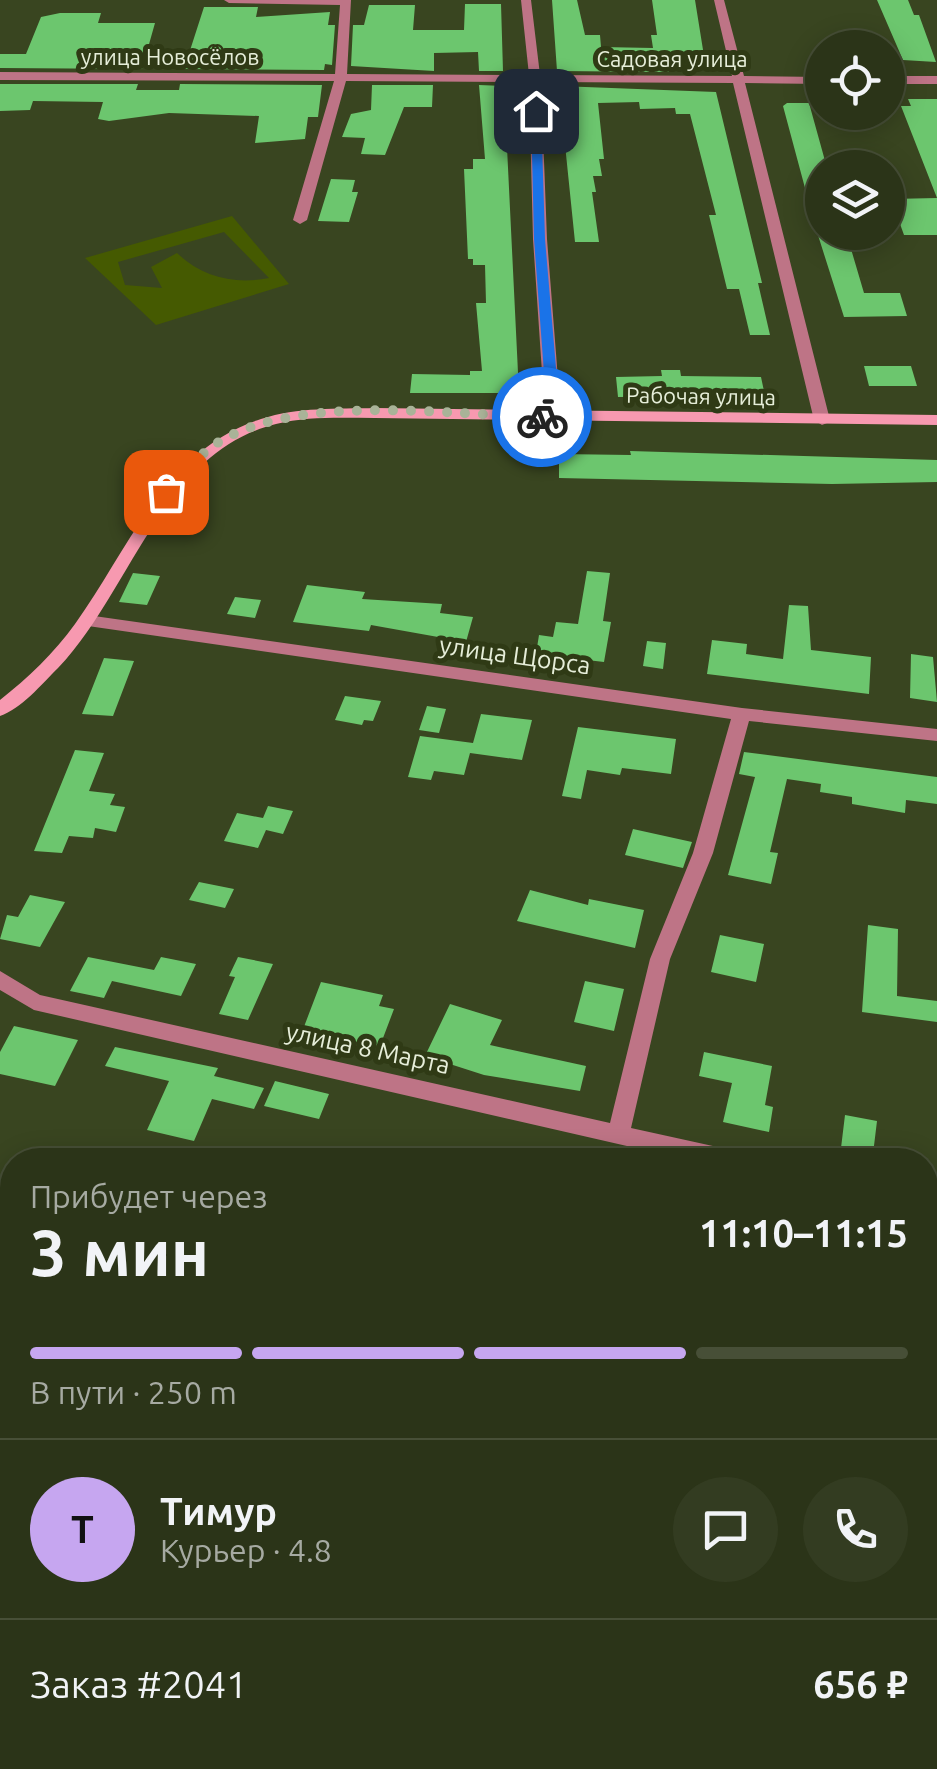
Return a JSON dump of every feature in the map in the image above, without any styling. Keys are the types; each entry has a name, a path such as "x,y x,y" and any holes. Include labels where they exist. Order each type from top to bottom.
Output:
{"main road":[{"name":"Рабочая улица","path":"0,710 40,678 87,621 166,492 210,448 262,423 291,416 375,413 937,420"}],"street":[{"path":"229,0 346,1 341,78 300,220"},
{"path":"526,0 535,79 540,239 553,417"},
{"path":"719,0 822,420"},
{"name":"улица Новосёлов","path":"0,76 341,78"},
{"name":"Садовая улица","path":"341,78 805,80"},
{"path":"905,80 937,80"},
{"name":"улица Щорса","path":"87,621 742,714 937,735"},
{"path":"619,1132 660,959 703,853 742,714"},
{"name":"улица 8 Марта","path":"0,978 34,1002 683,1148"}],"green space":[{"path":"232,216 289,284 156,325 85,258","holes":["224,232 269,278 220,277 197,268 177,253 151,267 162,288 125,285 118,262"]}],"building":[{"path":"552,0 577,0 585,35 600,35 601,47 653,48 651,35 657,35 652,0 695,0 704,56 665,56 669,72 557,71"},
{"path":"877,0 908,0 914,15 919,15 936,62 905,60 905,30 890,30"},
{"path":"465,4 501,4 503,71 479,71 478,52 434,53 434,71 351,66 353,25 364,25 369,5 415,5 413,30 464,30"},
{"path":"204,7 258,7 256,17 330,12 328,25 335,25 332,65 325,64 324,70 184,69"},
{"path":"101,13 98,23 155,23 142,69 0,68 0,54 26,54 41,17"},
{"path":"0,84 138,84 136,90 179,90 180,84 322,85 318,117 308,117 305,139 255,143 259,116 169,113 109,121 98,119 103,102 33,101 30,110 0,111"},
{"path":"372,85 433,85 432,107 404,107 385,155 361,154 365,138 342,137 351,114 371,110"},
{"path":"479,85 504,86 519,393 410,393 412,374 470,375 470,371 482,371 476,303 486,303 485,265 473,265 473,259 468,259 464,169 473,169 473,159 485,159"},
{"path":"559,86 716,92 762,283 758,283 770,335 750,335 739,289 727,289 709,215 716,215 690,114 676,114 675,108 640,109 639,102 598,103 604,159 599,159 602,176 593,176 596,192 592,192 599,242 575,242"},
{"path":"908,99 937,99 937,198 905,116 905,106 911,106"},
{"path":"805,103 805,130 816,130 822,150 805,150 805,188 783,106"},
{"path":"331,179 355,180 352,192 358,192 349,222 318,221"},
{"path":"937,198 937,235 905,235 905,199"},
{"path":"823,250 851,250 864,293 900,293 907,316 844,317"},
{"path":"864,366 911,366 917,386 869,386"},
{"path":"661,370 680,370 681,376 761,377 765,396 618,397 616,377 662,376"},
{"path":"630,451 937,460 937,482 832,484 559,478 559,454 631,455"},
{"path":"587,571 610,573 603,621 611,622 604,662 536,654 539,635 553,637 556,622 578,624"},
{"path":"133,573 160,576 147,605 119,602"},
{"path":"307,585 365,592 362,599 442,604 440,613 473,617 466,642 371,625 369,631 293,622"},
{"path":"235,597 261,600 255,618 227,614"},
{"path":"789,605 808,606 811,650 871,657 869,694 707,674 712,640 747,644 746,654 783,659"},
{"path":"647,641 666,643 663,669 643,666"},
{"path":"911,654 933,657 937,702 910,698"},
{"path":"104,658 134,661 113,716 82,714"},
{"path":"345,696 381,701 373,721 364,720 362,725 335,720"},
{"path":"427,706 446,709 439,733 419,730"},
{"path":"481,714 532,720 522,760 470,753 464,775 434,771 431,780 408,777 420,736 473,743"},
{"path":"578,727 676,739 671,774 622,768 620,775 587,770 581,799 562,796"},
{"path":"75,750 104,753 89,791 115,794 110,805 125,807 116,832 95,828 93,838 69,836 62,853 34,851"},
{"path":"744,752 937,777 937,804 906,800 905,813 852,804 852,797 820,792 821,784 787,779 770,852 778,853 771,884 728,875 755,777 739,774"},
{"path":"268,806 293,811 283,834 266,830 258,848 224,841 237,813 263,818"},
{"path":"633,829 692,842 683,868 625,855"},
{"path":"199,882 234,889 225,908 189,900"},
{"path":"530,890 588,905 589,899 644,910 635,948 517,921"},
{"path":"30,895 65,902 40,947 0,939 7,915 18,917"},
{"path":"868,925 898,929 897,996 937,1001 937,1022 862,1012"},
{"path":"720,935 764,944 756,982 711,972"},
{"path":"88,957 154,970 161,957 196,964 181,996 112,981 104,998 70,991"},
{"path":"238,957 273,964 248,1020 219,1014 235,977 229,976"},
{"path":"585,981 624,989 614,1031 574,1022"},
{"path":"321,982 383,995 379,1006 394,1009 380,1046 302,1032"},
{"path":"450,1004 502,1020 490,1045 586,1066 580,1091 484,1075 425,1056"},
{"path":"14,1026 78,1040 55,1086 0,1074 0,1052"},
{"path":"115,1047 218,1068 214,1076 264,1088 254,1109 212,1099 194,1141 147,1130 169,1081 105,1066"},
{"path":"704,1052 772,1066 765,1105 773,1107 769,1132 723,1122 732,1083 699,1076"},
{"path":"275,1081 329,1094 319,1119 264,1106"},
{"path":"845,1115 877,1121 874,1148 841,1148"}],"way so far":[{"path":"166,492 210,448 262,423 291,416 375,413 542,417"}],"route":[{"path":"536,111 540,239 553,403 553,417 542,417"}]}
